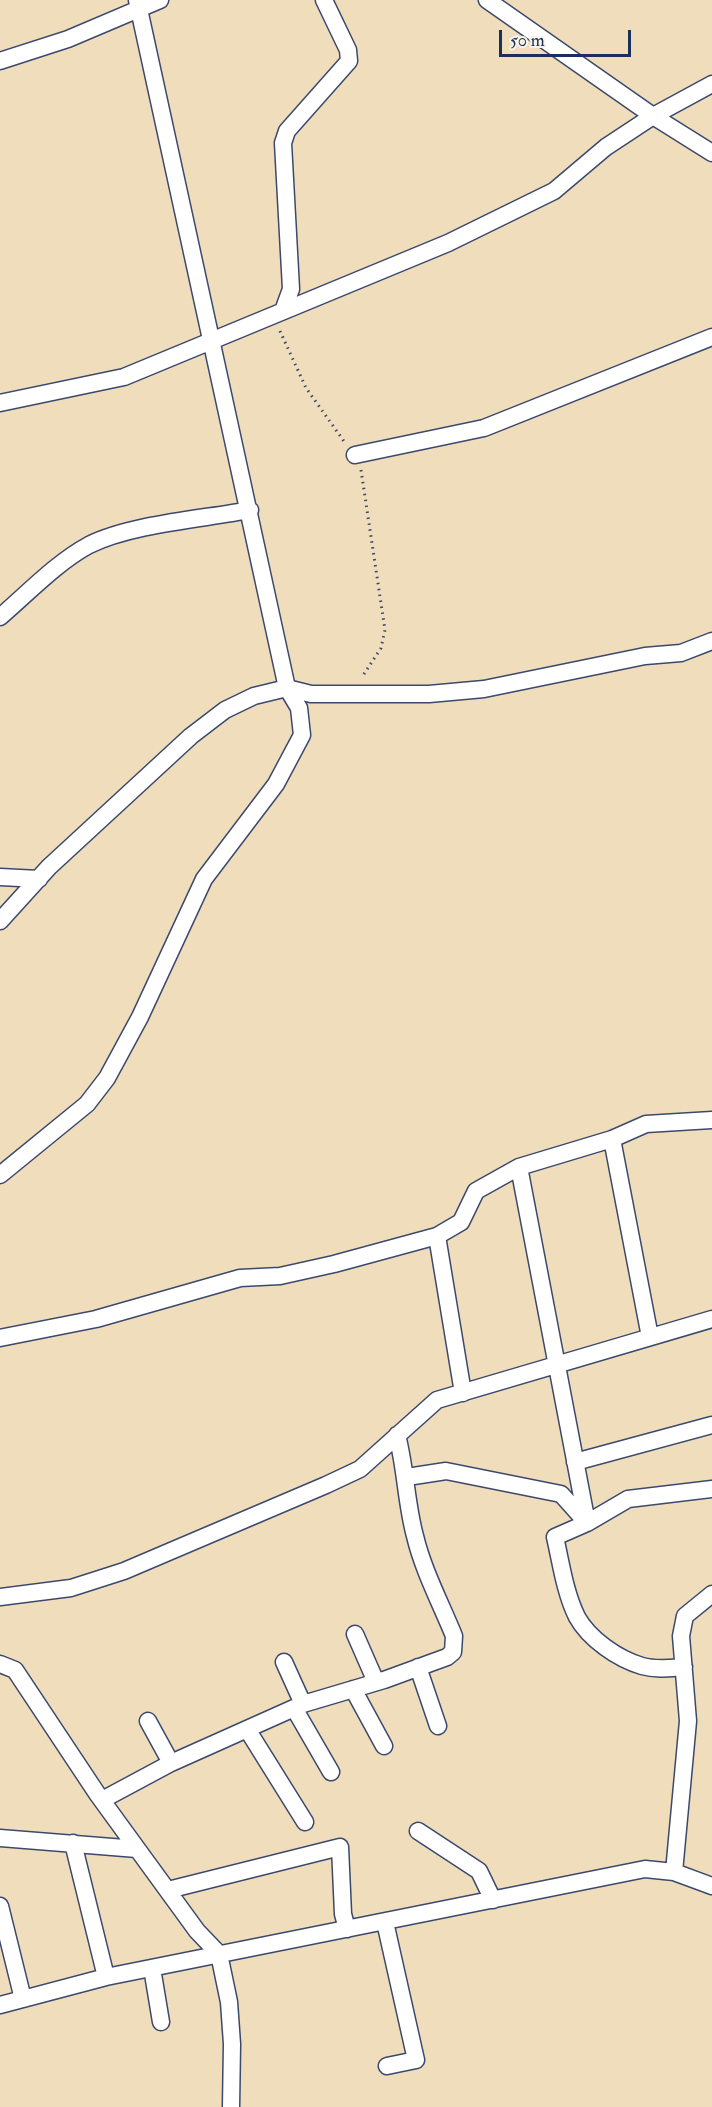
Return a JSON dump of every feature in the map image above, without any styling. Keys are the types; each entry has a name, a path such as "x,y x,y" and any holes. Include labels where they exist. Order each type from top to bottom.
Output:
{"street":[{"path":"0,61 68,39 138,4 160,0"},
{"path":"278,313 291,289 283,143 287,131 349,61 348,50 324,0"},
{"path":"487,0 652,116 712,153"},
{"path":"0,1175 87,1104 107,1078 140,1017 204,879 276,784 302,735 299,708 287,688 138,4"},
{"path":"0,403 124,377 448,243 554,191 606,147 652,116 712,84"},
{"path":"355,455 484,428 712,337"},
{"path":"0,617 63,563 116,534 250,510"},
{"path":"0,921 39,879 208,723 225,710 254,696 287,688 311,694 429,694 484,689 621,660 681,653 712,641"},
{"path":"0,877 39,879"},
{"path":"0,1338 96,1319 240,1278 280,1276 437,1236 461,1222 476,1191 519,1167 612,1139 646,1124 712,1120"},
{"path":"612,1139 650,1337"},
{"path":"519,1167 587,1523"},
{"path":"437,1236 463,1393"},
{"path":"0,1597 71,1588 124,1571 360,1469 437,1400 712,1318"},
{"path":"575,1462 712,1425"},
{"path":"102,1800 171,1763 299,1706 376,1682 447,1657 453,1652 454,1636 415,1539 408,1501 407,1477 397,1435"},
{"path":"407,1477 446,1471 561,1494 587,1523"},
{"path":"684,1667 642,1666 617,1654 587,1633 573,1606 555,1537 587,1523 627,1499 712,1489"},
{"path":"674,1872 688,1721 681,1636 685,1616 712,1594"},
{"path":"355,1634 376,1682"},
{"path":"284,1662 299,1706 331,1772"},
{"path":"0,1664 15,1670 137,1849 198,1931 219,1954 231,2034 231,2107"},
{"path":"418,1667 438,1726"},
{"path":"353,1689 384,1746"},
{"path":"148,1722 171,1763"},
{"path":"247,1729 305,1822"},
{"path":"418,1831 479,1871 493,1900"},
{"path":"0,1838 137,1849"},
{"path":"73,1843 106,1977"},
{"path":"168,1890 340,1847 343,1914 347,1929"},
{"path":"0,2005 106,1977 645,1869 674,1872 712,1886"},
{"path":"695,1881 712,1873"},
{"path":"0,1906 23,1999"},
{"path":"385,1922 416,2060 387,2066"},
{"path":"152,1968 161,2022"}],"path":[{"path":"278,313 306,388 355,455 361,469 385,630 381,648 364,676 340,694"}]}
